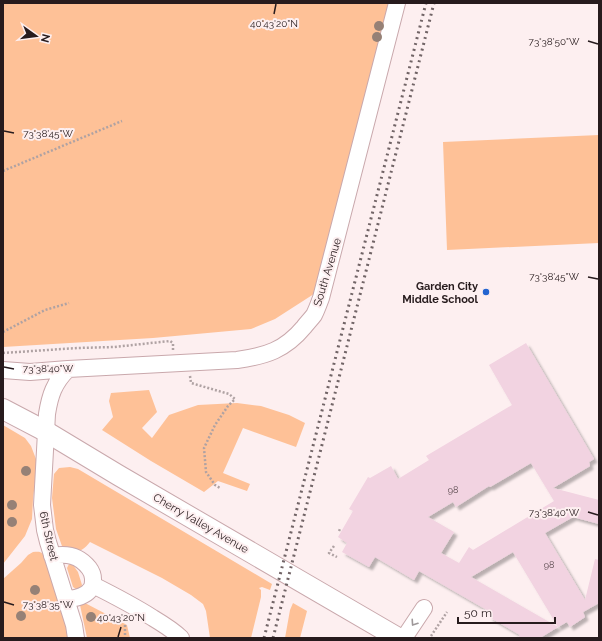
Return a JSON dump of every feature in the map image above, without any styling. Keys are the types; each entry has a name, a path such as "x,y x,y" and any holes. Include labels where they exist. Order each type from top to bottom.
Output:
{"main road":[{"name":"Cherry Valley Avenue","path":"3,409 46,431 118,475 398,638"}],"street":[{"name":"South Avenue","path":"30,372 237,360 257,357 271,352 296,336 313,315 321,298 397,3"},
{"path":"46,431 49,401 60,377 68,369"},
{"path":"3,370 30,372"},
{"path":"3,378 30,372"},
{"name":"6th Street","path":"46,431 42,505 45,530 74,624 76,638"},
{"path":"52,556 65,554 78,558 85,562 93,574 93,585 89,591 83,595 66,600"},
{"path":"93,585 126,602 175,632 181,638"},
{"path":"404,638 424,608"}],"path":[{"path":"3,171 122,121"},
{"path":"3,332 45,310 68,303"},
{"path":"3,354 114,347 170,341 173,343"},
{"path":"190,383 229,394 235,399 228,406 215,425 204,448 206,472 215,485 220,488"},
{"path":"334,546 329,553 337,557"},
{"path":"125,638 124,624 126,602"},
{"path":"431,636 447,612"}],"shaded area":[{"path":"3,3 393,3 317,292 275,319 251,329 153,338 3,347"},
{"path":"599,135 599,243 447,250 443,142"},
{"path":"149,390 157,412 142,428 152,438 169,415 198,405 237,403 261,406 289,415 305,423 296,447 243,428 223,473 250,484 247,491 218,481 204,492 102,430 113,417 109,401 111,393"},
{"path":"3,425 25,438 31,446 36,459 36,474 32,519 25,536 3,564"},
{"path":"70,467 78,469 272,584 270,590 262,587 259,588 261,590 261,597 251,638 210,638 206,611 203,604 162,578 90,542 87,546 78,551 63,549 56,529 52,498 54,474 59,468"},
{"path":"33,552 38,552 44,555 67,628 68,638 3,638 3,579"},
{"path":"69,564 73,565 78,572 82,585 80,589 73,587 67,568"},
{"path":"83,603 127,625 130,638 87,638 80,605"},
{"path":"293,603 307,611 300,638 285,638 290,610"}],"building":[{"path":"526,343 594,459 589,462 590,466 553,488 599,500 599,524 573,517 545,533 585,600 595,559 599,560 599,603 583,612 585,617 570,627 567,622 540,638 518,638 520,635 489,617 492,613 419,571 414,580 375,557 369,567 342,552 347,543 338,537 353,511 349,509 368,477 370,478 391,466 398,479 429,460 426,456 512,405 489,365","holes":["531,463 554,501 473,550 469,547 459,563 441,553 454,532 428,517 453,502 456,507 489,486 490,487","513,552 558,627 471,577"]}],"railway":[{"path":"264,638 426,3"},
{"path":"273,638 434,3"}],"place":[{"name":"Garden City Middle School","path":"486,292"}]}
